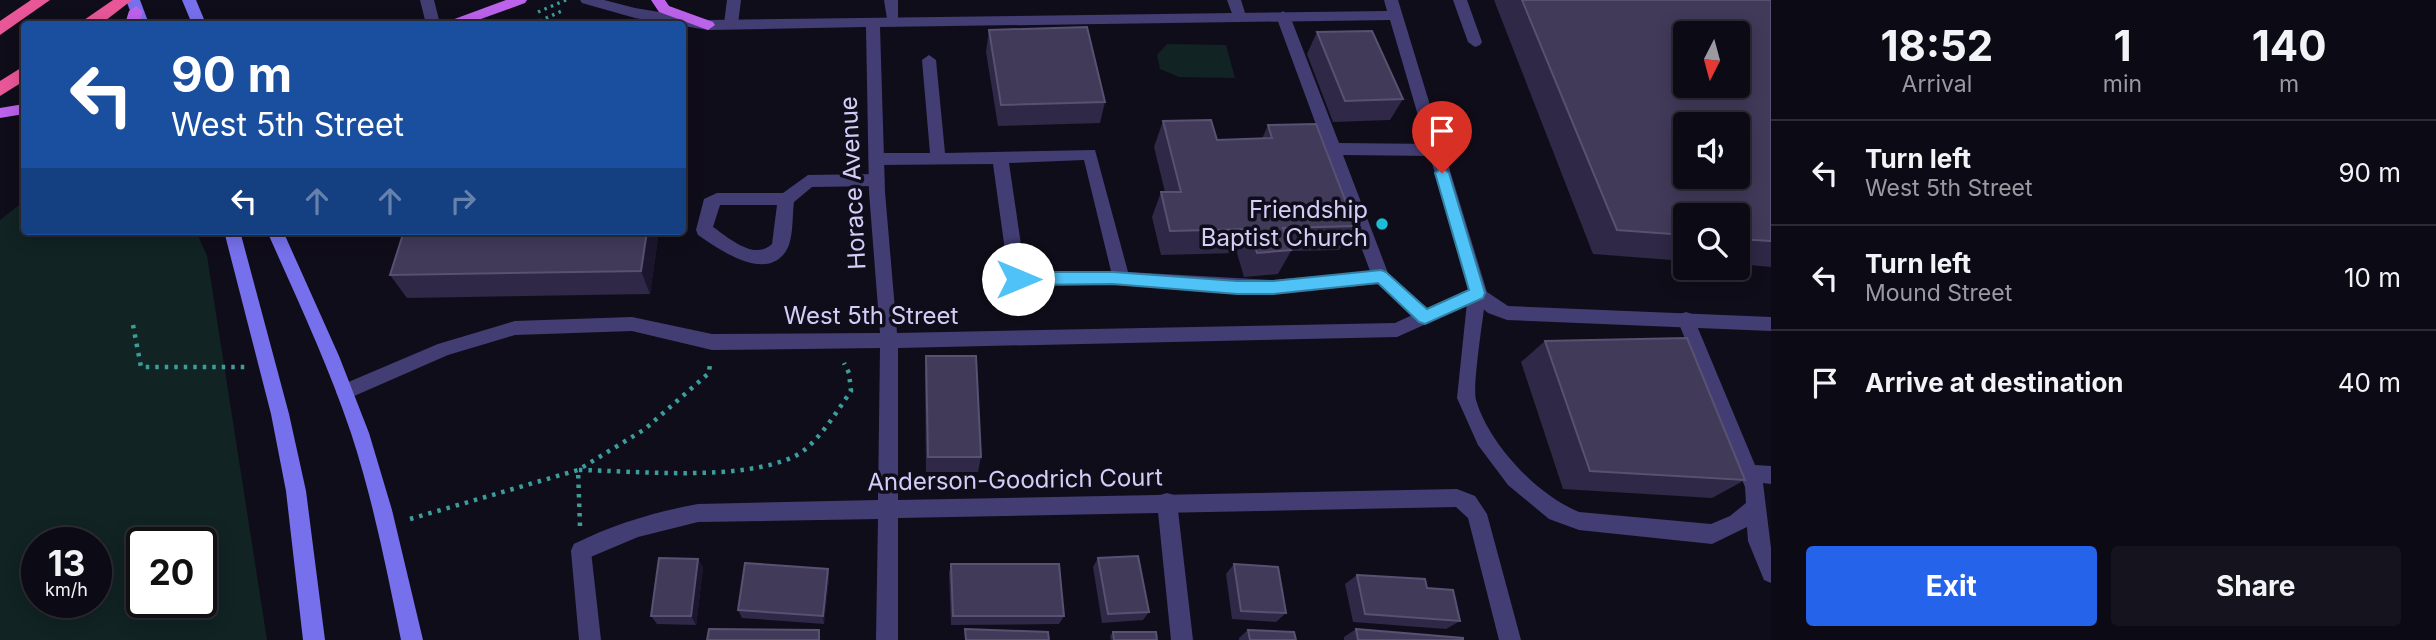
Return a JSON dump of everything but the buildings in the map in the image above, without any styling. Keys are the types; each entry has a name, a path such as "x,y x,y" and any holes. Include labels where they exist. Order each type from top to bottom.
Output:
{"highway":[{"path":"0,29 43,0"},
{"path":"101,21 133,12"},
{"path":"0,90 21,74"}],"main road":[{"path":"189,0 197,21"},
{"path":"462,21 520,0"},
{"path":"658,0 664,9 708,24"},
{"path":"686,27 708,24"},
{"path":"0,113 21,110"},
{"path":"233,235 268,367 296,491 314,640"},
{"path":"277,235 345,392 387,525 412,640"}],"street":[{"path":"427,0 432,21"},
{"path":"587,0 656,17 686,21"},
{"path":"731,24 734,0"},
{"path":"891,0 892,22"},
{"path":"1234,0 1239,16"},
{"path":"1460,0 1475,42"},
{"path":"686,21 708,24 873,23 1283,16 1393,8 1477,293 1466,398 1485,439 1514,479 1556,512 1579,522 1712,534 1737,523 1756,507"},
{"path":"1283,16 1381,276 1425,317"},
{"name":"Horace Avenue","path":"873,23 877,186 889,341 886,510"},
{"path":"929,60 938,158"},
{"path":"1333,149 1435,150"},
{"path":"876,159 1090,154 1121,279"},
{"path":"1000,158 1018,279 1121,279 1273,287 1381,276"},
{"path":"786,199 780,247 776,253 767,256 740,255 704,230 710,203 717,199 786,199 808,181 877,186"},
{"path":"1477,293 1494,308 1507,313 1771,324"},
{"name":"West 5th Street","path":"345,392 444,349 514,328 632,324 712,342 889,341 1397,330 1477,293"},
{"path":"1686,319 1755,487 1758,541 1771,573"},
{"path":"1749,473 1771,475"},
{"name":"Anderson-Goodrich Court","path":"581,551 614,534 650,522 698,513 1457,498 1468,503 1477,514 1510,640"},
{"path":"1167,502 1182,640"},
{"path":"886,510 887,640"},
{"path":"581,551 590,640"}],"path":[{"path":"540,21 564,10"},
{"path":"133,325 141,367 268,367"},
{"path":"578,470 743,472 797,455 827,426 851,391 849,373 834,341"},
{"path":"387,525 578,470 645,429 709,373 712,342"},
{"path":"578,470 581,551"}],"shaded area":[{"path":"1167,44 1226,45 1235,78 1179,77 1160,69 1157,55"},
{"path":"21,203 21,235 198,235 207,256 267,640 0,640 0,220"}],"place":[{"name":"Friendship Baptist Church","path":"1382,224"}],"route":[{"path":"1018,279 1113,278 1273,287 1381,276 1425,317 1477,293 1442,173"}]}
